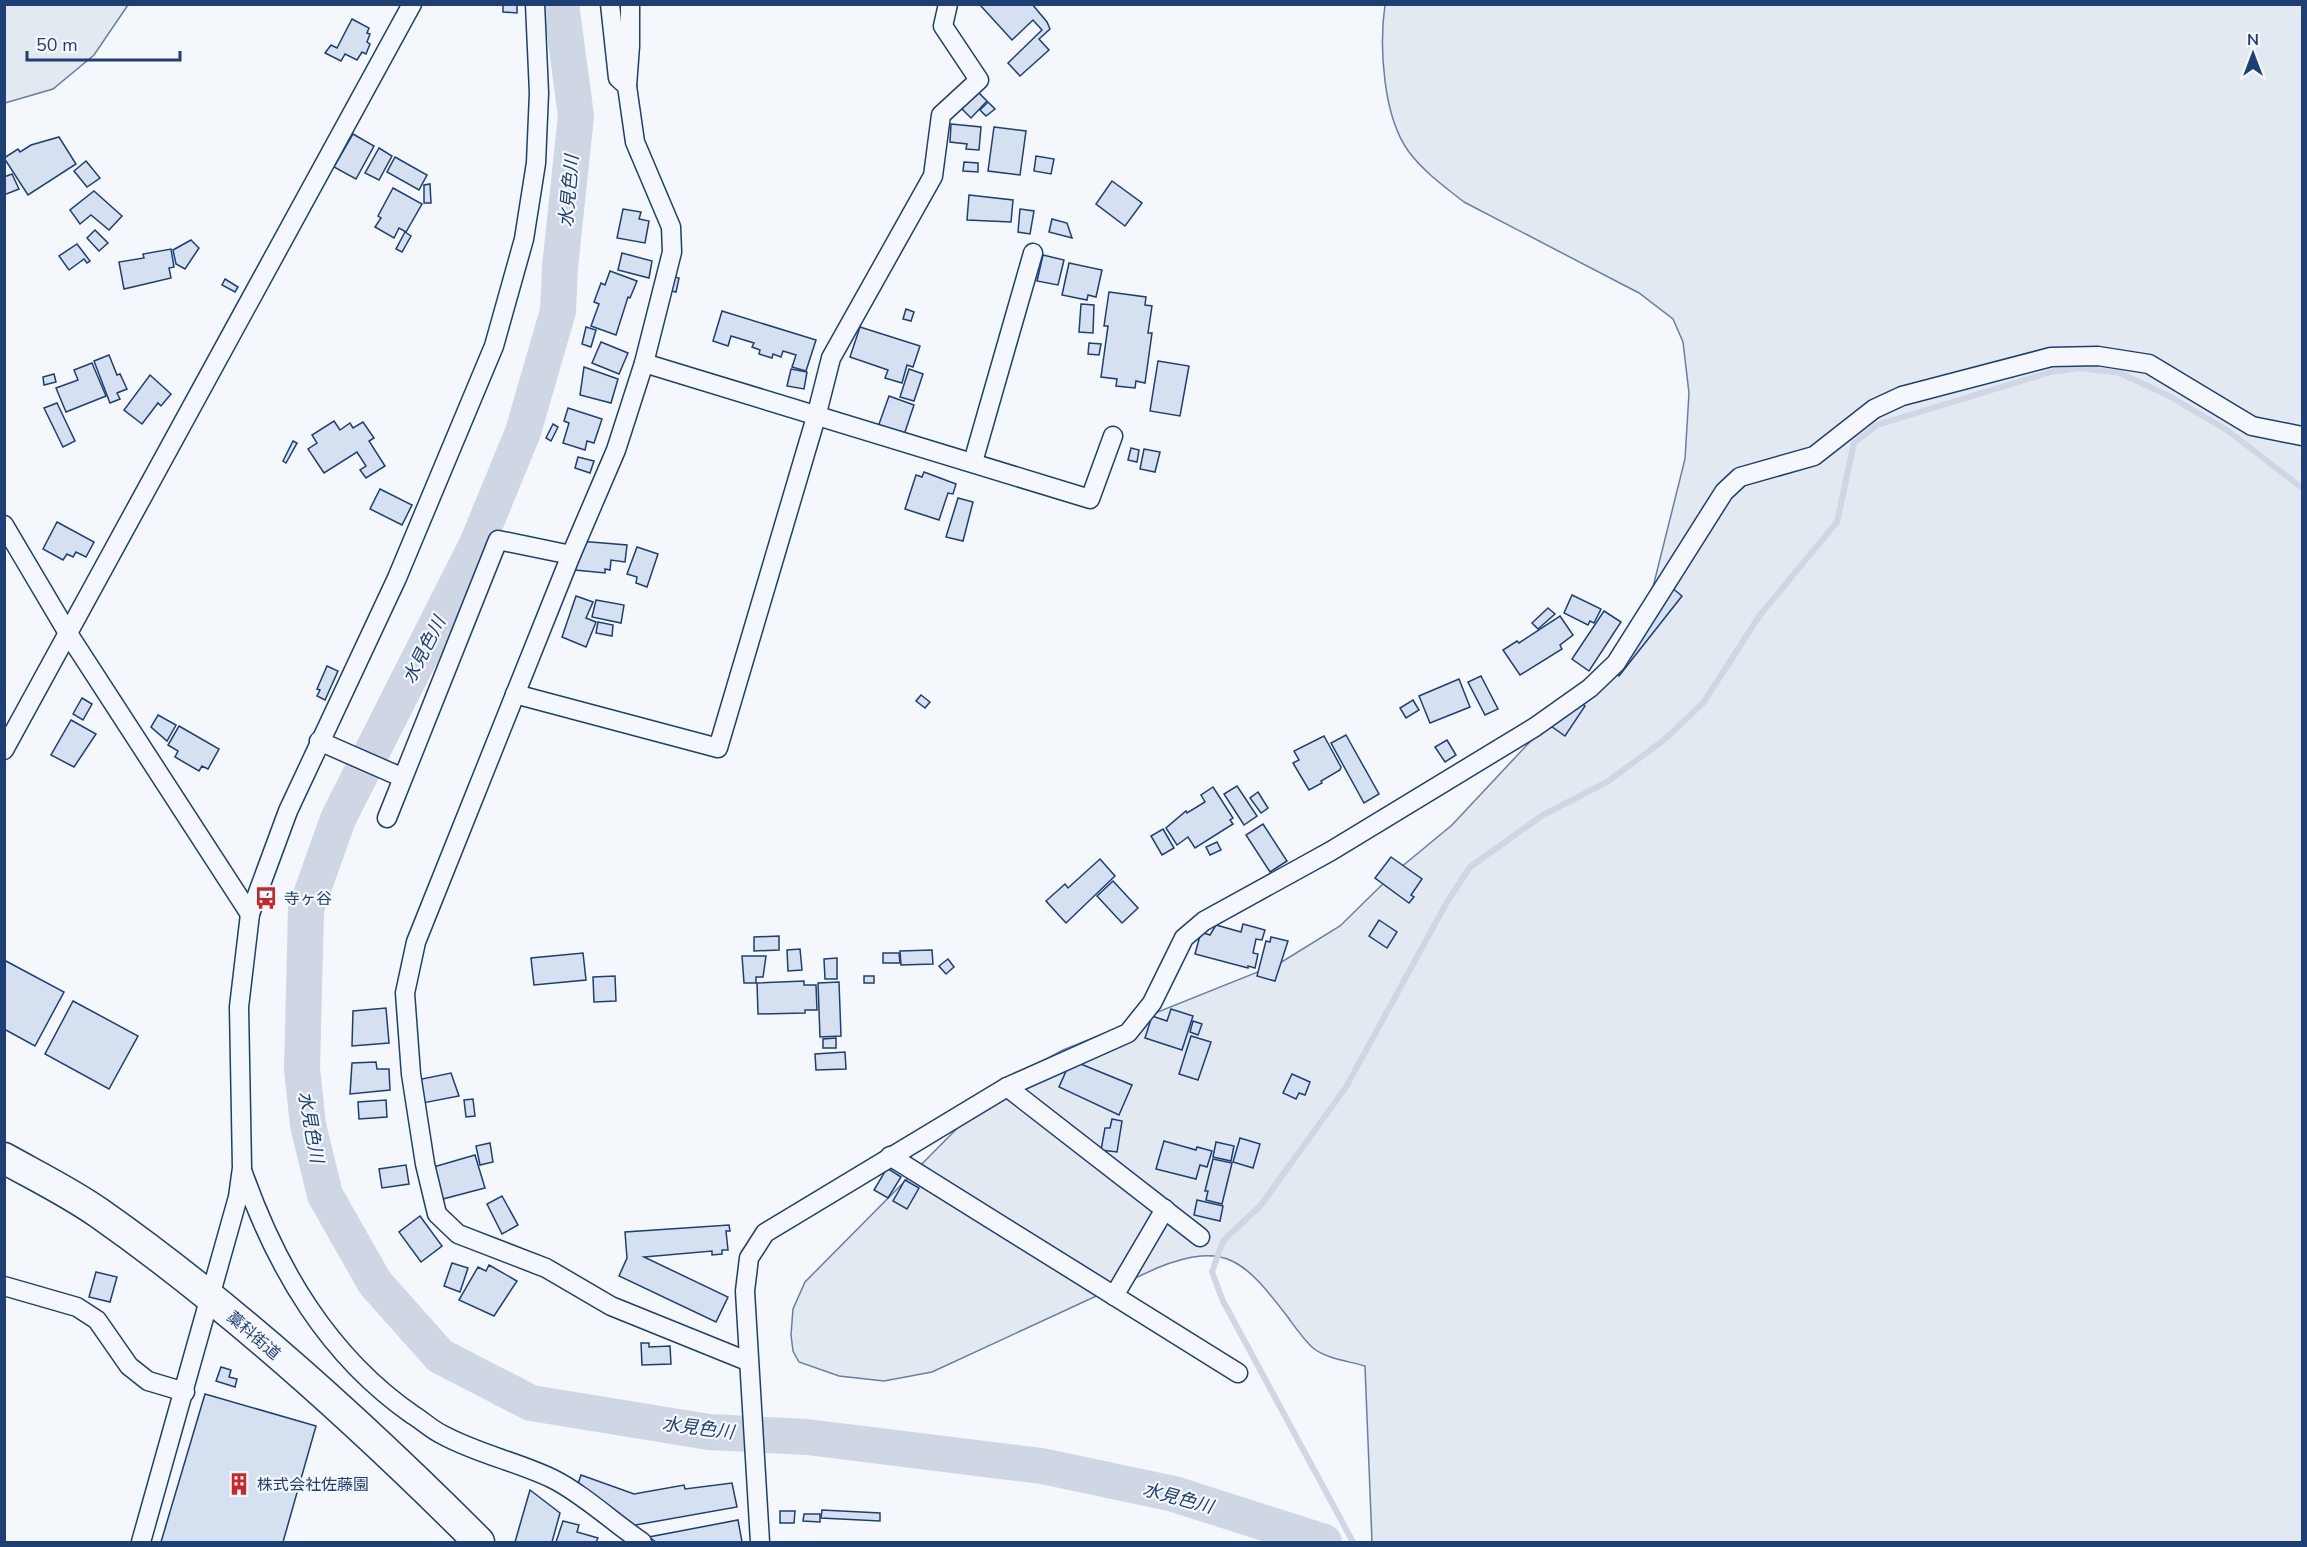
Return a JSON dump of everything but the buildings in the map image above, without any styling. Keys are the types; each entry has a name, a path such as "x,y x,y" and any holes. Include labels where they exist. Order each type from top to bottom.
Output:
{"highway":[{"name":"藁科街道","path":"4,1158 97,1212 210,1298 396,1459 479,1542"}],"street":[{"path":"4,750 69,635 412,4"},
{"path":"141,1542 238,1197 242,1168 239,1007 250,914 288,811 397,578 494,346 524,239 536,163 539,93 535,4"},
{"path":"610,4 618,78 627,86"},
{"path":"630,4 627,86 635,142 670,227 672,252 644,363 616,450 571,555 416,942 405,993 411,1074 425,1164 437,1214 458,1234 546,1268 611,1306 747,1361"},
{"path":"515,694 718,748 816,417 831,358 933,176 940,115 979,80 943,26 948,4"},
{"path":"973,462 1033,253"},
{"path":"760,1542 747,1361 745,1292 749,1258 765,1233 1006,1087 1128,1033 1152,1003 1184,938 1204,921 1330,851 1534,728 1590,688 1616,663 1724,492 1740,477 1814,456 1874,409 1902,396 2052,357 2098,356 2149,364 2252,426 2302,436"},
{"path":"644,363 1090,499 1113,436"},
{"path":"4,525 69,635 250,914"},
{"path":"387,818 401,777 498,540 571,555"},
{"path":"319,741 401,777"},
{"path":"1006,1087 1200,1237"},
{"path":"890,1156 1238,1373"},
{"path":"242,1168 261,1224 288,1278 339,1349 361,1374 397,1404 443,1435 554,1480 642,1542"},
{"path":"1114,1296 1165,1209"},
{"path":"4,1286 77,1307 97,1320 129,1366 148,1381 184,1392"}],"shaded area":[{"path":"5,4 128,5 94,55 53,89 5,103"},
{"path":"1385,5 2302,5 2302,1542 1372,1542 1365,1366 1331,1357 1313,1348 1259,1282 1232,1261 1218,1257 1201,1256 1157,1268 932,1372 884,1381 839,1376 799,1362 793,1351 791,1335 793,1309 805,1282 1002,1083 1063,1050 1280,963 1340,926 1394,873 1452,825 1629,636 1652,591 1685,459 1689,393 1683,342 1673,319 1639,293 1464,202 1421,166 1400,137 1388,101 1383,61"}],"waterway":[{"name":"水見色川","path":"561,4 576,116 560,267 558,311 523,432 477,544 338,819 306,909 302,1069 308,1125 325,1195 375,1283 440,1356 531,1403 709,1432 807,1437 1042,1466 1174,1494 1324,1542"},
{"path":"1353,1542 1223,1301 1212,1272 1223,1241 1261,1205 1346,1087 1447,902 1470,867 1543,815 1607,782 1664,740 1703,703 1760,615 1837,522 1854,443 1877,425 2051,372 2080,368 2120,373 2169,396 2227,430 2302,488"}],"place":[{"name":"寺ヶ谷","path":"266,898"},
{"name":"株式会社佐藤園","path":"239,1484"}]}
